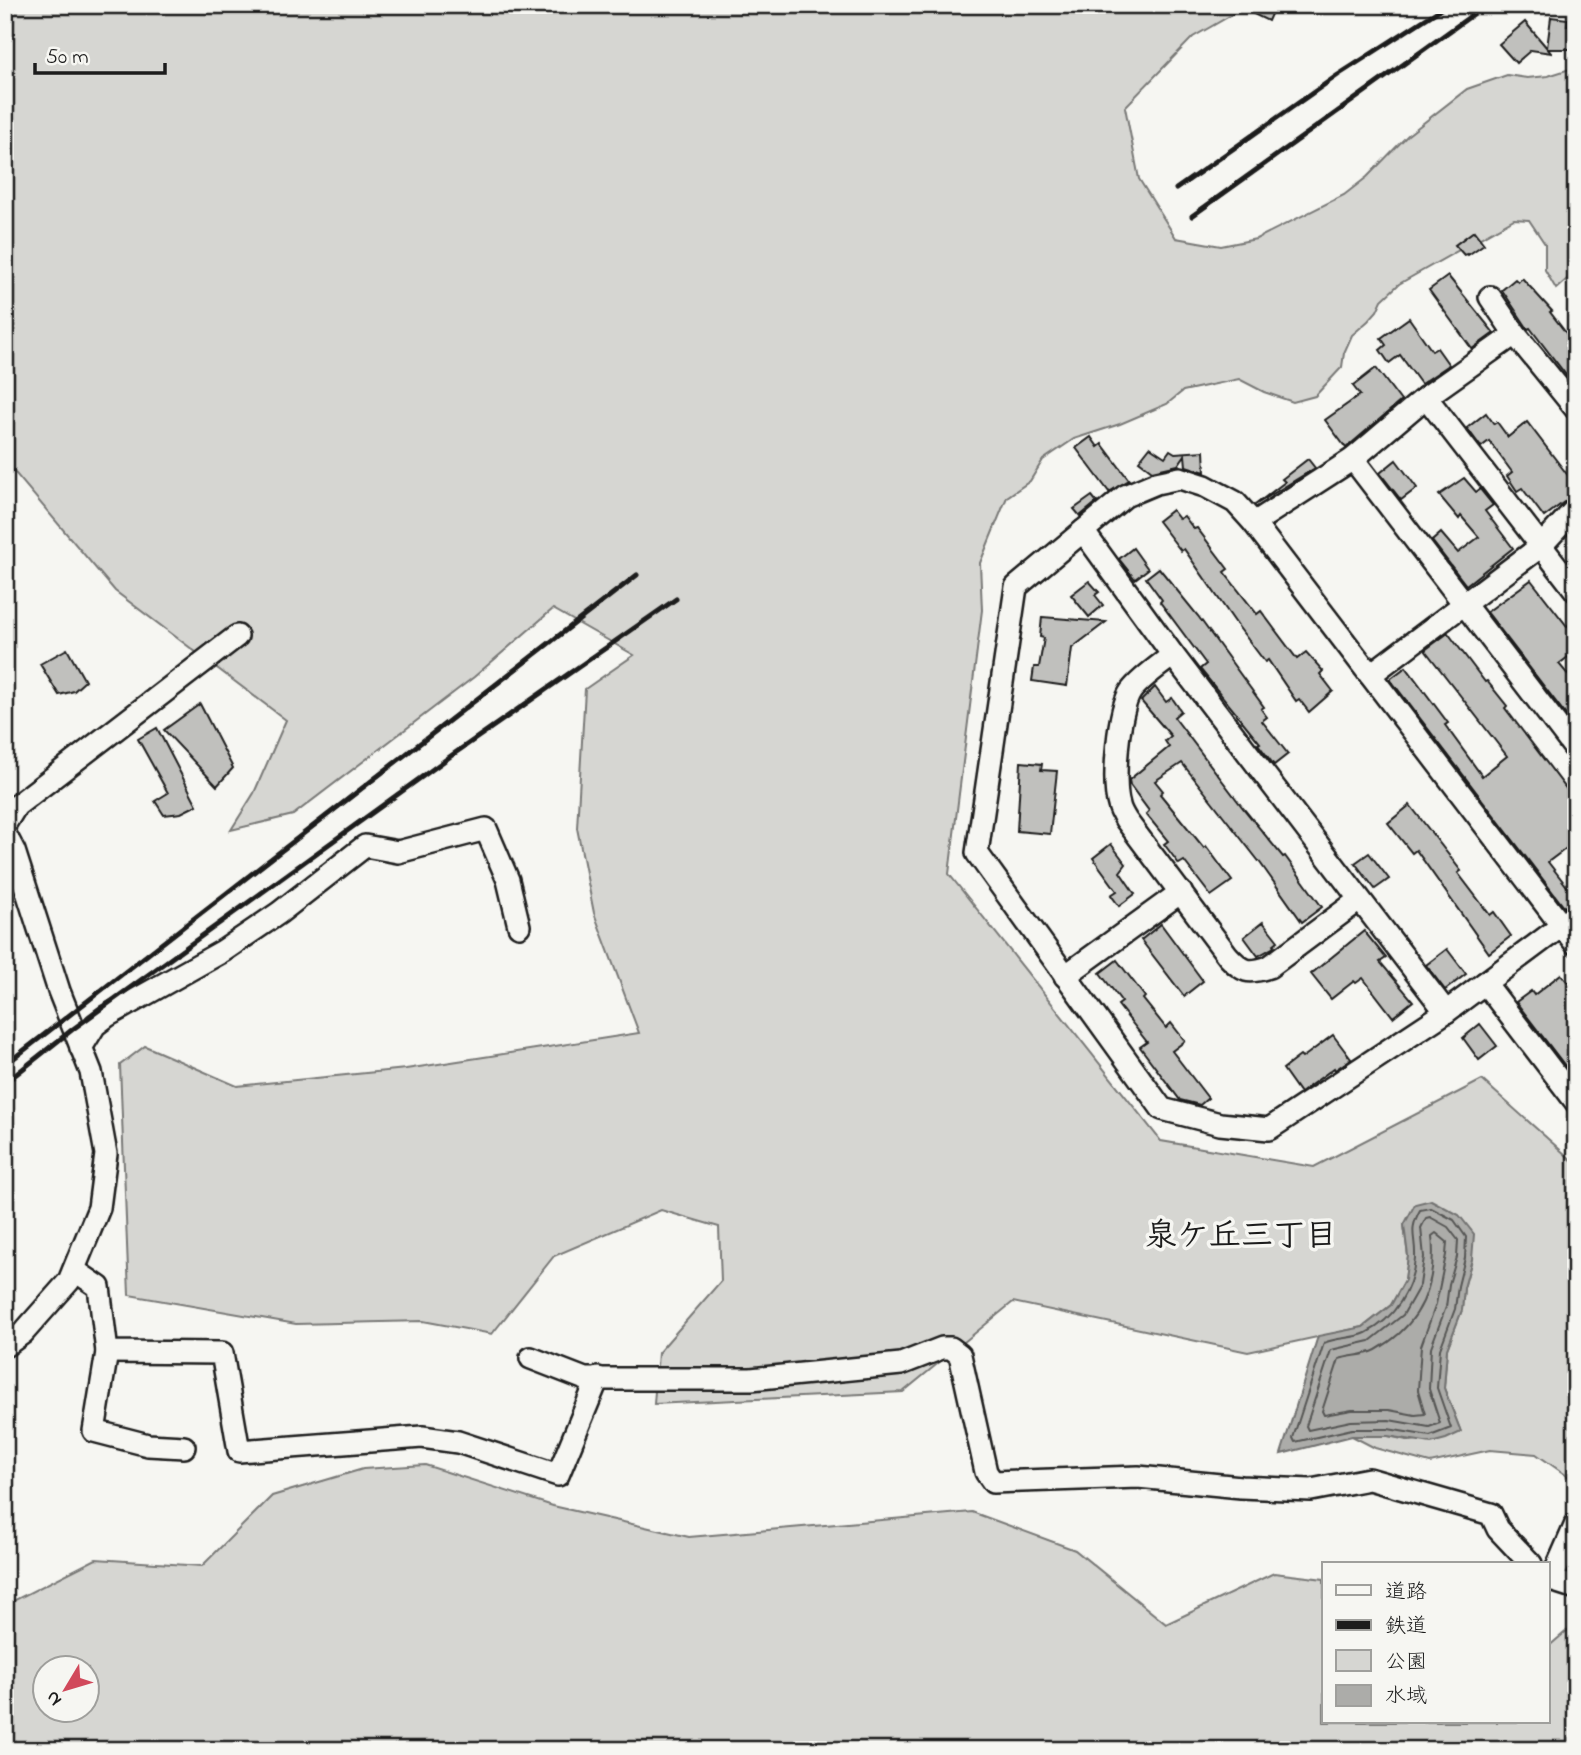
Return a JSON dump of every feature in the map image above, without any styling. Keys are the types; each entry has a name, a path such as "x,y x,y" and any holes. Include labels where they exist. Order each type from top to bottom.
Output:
{"street":[{"path":"1490,297 1516,334 1575,406"},
{"path":"1254,523 1353,459 1426,397 1516,334"},
{"path":"1426,397 1576,591"},
{"path":"1353,459 1576,750"},
{"path":"1569,921 1446,1012 1269,1129 1232,1125 1162,1110 977,853 1016,587 1125,496 1156,483 1180,478 1205,486 1235,502 1370,675 1569,921 1576,944"},
{"path":"1370,675 1541,546 1576,508"},
{"path":"1083,531 1173,655 1446,1012"},
{"path":"5,824 16,806 237,636"},
{"path":"1173,655 1137,684 1126,700 1118,744 1116,783 1118,804 1126,820 1239,968 1253,972 1269,967 1359,900"},
{"path":"80,1048 95,1026 107,1016 223,951 279,913 365,846 398,852 486,829 508,880 519,926"},
{"path":"5,834 14,851 59,991 91,1072 106,1154 99,1208 69,1281 23,1333 5,1346"},
{"path":"1065,976 1181,892"},
{"path":"1485,983 1576,1102"},
{"path":"74,1270 99,1287 107,1352 94,1431 148,1445 184,1447"},
{"path":"531,1358 585,1379 751,1379 901,1364 951,1348 960,1355 986,1472 993,1482 1138,1477 1241,1487 1311,1490 1369,1479 1492,1514 1498,1529 1529,1562"},
{"path":"107,1352 222,1353 239,1451 422,1437 458,1442 558,1475 598,1378"},
{"path":"1550,1578 1576,1524"},
{"path":"1550,1580 1576,1588"}],"green space":[{"path":"5,5 1230,5 1233,14 1193,37 1125,107 1139,179 1176,238 1221,246 1256,239 1344,195 1367,177 1408,135 1467,89 1507,75 1527,78 1548,76 1576,67 1576,271 1556,289 1545,270 1545,244 1529,220 1514,219 1399,284 1382,300 1368,321 1352,335 1344,353 1342,367 1315,396 1293,402 1264,392 1239,379 1183,391 1167,404 1120,424 1074,439 1043,460 1030,481 1007,497 980,563 982,610 949,874 1161,1141 1314,1167 1482,1080 1576,1164 1576,1482 1536,1454 1490,1450 1430,1463 1375,1448 1352,1436 1388,1436 1411,1441 1461,1432 1444,1388 1447,1349 1462,1310 1464,1288 1472,1259 1404,1225 1408,1256 1405,1280 1391,1305 1363,1327 1248,1352 1013,1302 903,1392 654,1404 658,1353 721,1281 719,1227 661,1210 554,1256 492,1334 423,1321 296,1324 129,1295 120,1065 145,1046 237,1086 406,1069 639,1033 594,913 577,828 585,689 634,655 553,609 474,677 293,815 231,830 254,793 286,720 115,591 5,461"},
{"path":"425,1465 553,1506 689,1537 972,1512 1075,1550 1166,1624 1274,1573 1322,1579 1322,1724 1550,1724 1550,1645 1576,1623 1576,1750 5,1750 5,1605 96,1559 202,1566 272,1496 363,1469"}],"water":[{"path":"1431,1200 1459,1215 1474,1234 1462,1310 1447,1349 1444,1388 1461,1432 1431,1443 1388,1436 1352,1436 1281,1454 1318,1336 1363,1327 1391,1305 1405,1280 1408,1256 1404,1225 1415,1204"}],"building":[{"path":"1235,5 1275,5 1268,21"},
{"path":"1551,17 1568,19 1567,26 1576,26 1576,49 1548,49 1551,53 1531,50 1516,63 1499,44 1525,22 1547,48"},
{"path":"1474,231 1484,244 1464,255 1455,245"},
{"path":"1448,276 1494,333 1472,349 1429,290"},
{"path":"1522,278 1552,311 1550,312 1576,346 1576,388 1530,328 1528,329 1502,290 1515,279 1518,282"},
{"path":"1409,318 1432,351 1437,348 1449,365 1421,384 1400,355 1389,363 1380,350 1386,345 1381,338"},
{"path":"1376,368 1401,401 1346,448 1325,420 1360,395 1353,386"},
{"path":"1486,413 1508,437 1527,422 1576,486 1576,493 1544,517 1522,488 1517,491 1507,476 1512,472 1489,441 1481,447 1467,428"},
{"path":"1091,437 1098,447 1102,444 1129,480 1109,492 1076,448"},
{"path":"1150,447 1165,457 1170,450 1175,453 1204,451 1205,472 1186,466 1185,455 1178,465 1152,471 1139,461"},
{"path":"1308,459 1315,468 1255,505 1285,482 1282,479"},
{"path":"1396,460 1417,488 1401,500 1380,473"},
{"path":"1464,478 1476,492 1480,489 1493,505 1485,511 1513,548 1466,585 1432,541 1441,533 1458,553 1479,537 1439,495"},
{"path":"1092,496 1097,502 1080,516 1074,509"},
{"path":"1172,510 1179,519 1184,516 1194,529 1197,528 1228,569 1224,572 1257,614 1261,611 1297,659 1306,652 1323,671 1320,674 1333,691 1309,712 1299,699 1296,701 1268,660 1265,662 1184,549 1181,551 1158,521"},
{"path":"1133,548 1148,569 1135,579 1119,559"},
{"path":"1159,568 1198,616 1264,707 1261,709 1267,717 1262,721 1288,754 1274,765 1258,744 1260,743 1200,669 1206,664 1160,602 1162,600 1146,578"},
{"path":"1531,580 1567,626 1576,619 1576,651 1559,664 1576,684 1576,728 1487,612"},
{"path":"1089,581 1099,592 1095,595 1103,605 1089,617 1071,595"},
{"path":"1042,617 1106,622 1072,648 1067,686 1032,681 1034,667 1039,667 1044,638 1040,637"},
{"path":"1448,633 1507,706 1505,708 1568,791 1576,785 1576,841 1548,862 1576,898 1564,907 1390,679 1406,667 1448,723 1445,725 1482,776 1507,756 1425,650"},
{"path":"67,649 85,681 74,691 59,695 40,664"},
{"path":"1155,687 1166,702 1172,698 1181,711 1174,717 1243,808 1283,857 1285,856 1322,907 1302,922 1261,864 1182,763 1155,781 1163,791 1160,794 1204,848 1206,846 1232,881 1211,896 1184,861 1179,864 1164,844 1168,841 1146,814 1149,811 1129,780 1169,747 1165,741 1171,736 1141,701"},
{"path":"200,704 233,768 217,786 164,730"},
{"path":"157,728 197,805 181,813 164,815 155,801 168,793 138,739"},
{"path":"1021,762 1042,764 1041,770 1057,771 1050,834 1017,831"},
{"path":"1410,805 1461,871 1458,873 1490,915 1494,912 1511,936 1489,953 1416,850 1412,853 1388,823"},
{"path":"1111,844 1126,864 1120,872 1135,894 1119,906 1111,895 1117,891 1093,858"},
{"path":"1369,853 1389,879 1375,889 1355,863"},
{"path":"1263,922 1278,941 1274,947 1258,956 1244,937"},
{"path":"1161,924 1203,981 1184,996 1141,940"},
{"path":"1364,931 1386,958 1380,962 1413,1001 1393,1017 1363,978 1356,983 1354,981 1331,999 1311,974"},
{"path":"1447,949 1466,974 1445,990 1426,965"},
{"path":"1117,960 1166,1028 1171,1023 1185,1041 1172,1051 1208,1098 1200,1105 1180,1100 1140,1047 1147,1042 1118,1005 1122,1002 1100,973"},
{"path":"1561,974 1576,993 1576,1080 1516,1002 1531,991 1534,995"},
{"path":"1480,1024 1497,1046 1479,1060 1463,1038"},
{"path":"1333,1035 1351,1059 1300,1093 1283,1069"}],"railway":[{"path":"1176,189 1338,75 1447,5"},
{"path":"1192,216 1486,5"},
{"path":"5,1065 637,575"},
{"path":"5,1083 73,1029 455,753 676,599"}],"district":[{"name":"泉ケ丘三丁目","path":"1241,1237"}]}
